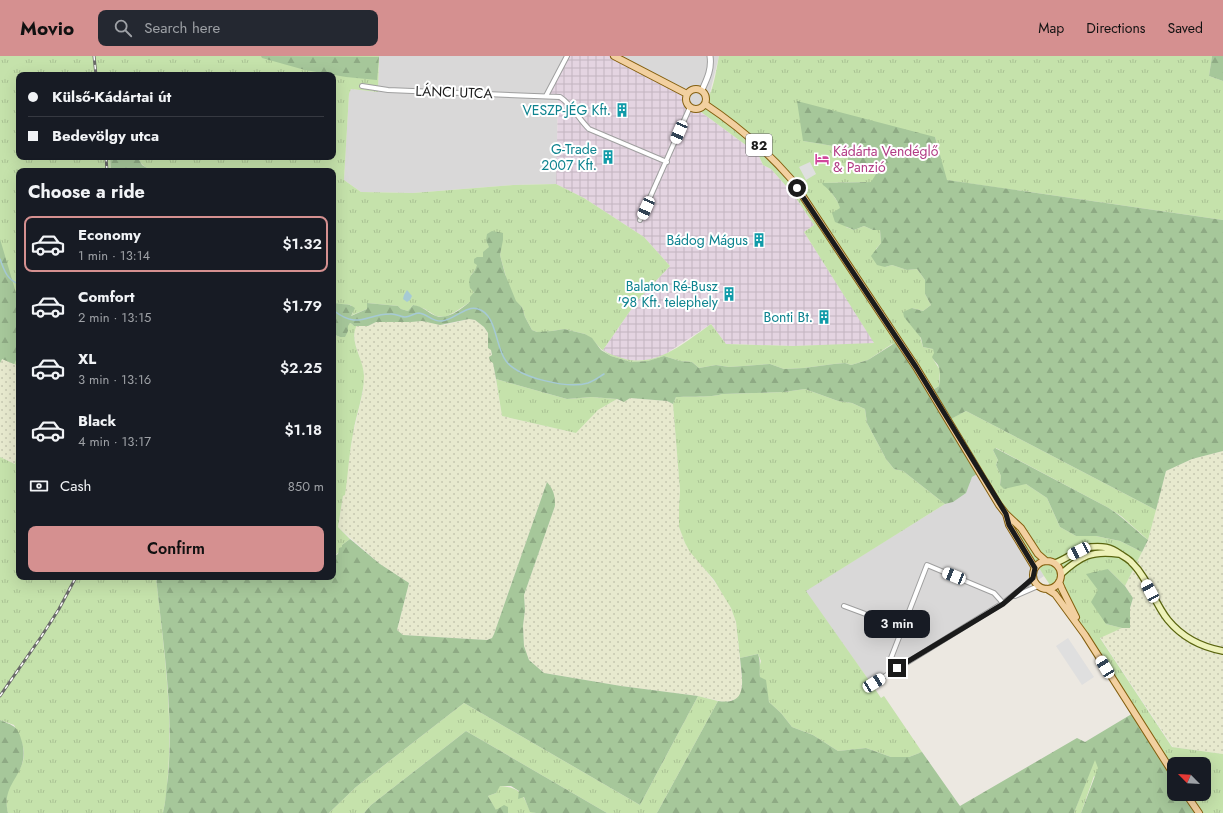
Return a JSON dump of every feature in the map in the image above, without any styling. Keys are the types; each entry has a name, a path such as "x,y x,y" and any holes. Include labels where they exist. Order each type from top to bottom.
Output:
{"main road":[{"path":"614,56 687,94"},
{"path":"694,88 702,90 706,96 705,104 697,109 690,107 686,102 687,94 694,88"},
{"name":"82","path":"705,104 756,142 792,180 916,367 1006,514 1021,528 1038,554 1046,561"},
{"name":"82","path":"1006,514 1009,525 1035,568"},
{"path":"1054,563 1090,547 1106,547 1114,549 1135,566 1162,612 1177,629 1205,647 1223,651"},
{"path":"1061,574 1081,558 1094,553 1121,555"},
{"path":"1047,589 1054,587 1059,582 1061,574 1058,566 1054,563 1046,561 1039,563 1035,568 1033,578 1038,586 1055,594 1085,634 1167,764"},
{"path":"1059,582 1085,634"},
{"path":"1191,801 1199,813"}],"street":[{"path":"546,96 567,56"},
{"path":"702,90 709,75 711,61 710,56"},
{"name":"LÁNCI UTCA","path":"362,86 388,90 546,96 560,98 566,101 589,129 667,162"},
{"path":"640,220 667,162 690,107"},
{"path":"897,668 892,658 927,565 994,593 1003,604"},
{"path":"874,683 1003,604 1033,578"},
{"path":"1009,599 1038,586"},
{"path":"844,606 903,628"}],"shaded area":[{"path":"379,56 568,56 558,98 556,184 513,185 413,193 361,192 344,180 349,94 351,89 378,92"},
{"path":"568,56 614,56 686,94 686,101 690,107 697,109 758,154 763,165 771,169 787,187 814,225 804,232 875,344 793,346 726,344 711,324 664,355 648,360 631,361 611,355 603,350 637,301 670,266 644,237 584,198 556,184 558,99 547,96"},
{"path":"614,56 719,56 709,96 703,107 697,109 690,107 686,101 686,98"},
{"path":"810,162 816,174 806,180 799,167"},
{"path":"981,472 1044,576 924,655 873,686 805,591 945,504 953,502 972,477"},
{"path":"1068,638 1094,677 1082,685 1056,646"}],"green space":[{"path":"0,56 379,56 378,92 351,89 349,94 344,180 361,192 413,193 513,185 556,184 584,198 644,237 670,266 637,301 603,350 622,358 635,360 647,360 670,352 711,324 726,344 793,346 874,343 804,232 814,225 798,201 771,169 763,165 758,154 697,109 702,106 710,95 719,56 1212,56 1209,76 1223,81 1223,220 946,180 935,137 803,141 845,148 849,163 882,165 872,182 823,183 839,204 846,227 854,230 864,226 873,230 880,230 881,243 876,249 885,267 892,265 907,270 917,269 925,280 925,294 931,305 923,311 912,308 923,347 933,349 935,353 933,359 940,370 939,386 930,391 892,344 868,360 851,365 845,363 784,369 770,364 729,367 716,365 699,368 692,362 680,361 664,356 648,361 631,362 611,356 601,349 585,334 564,329 537,332 532,330 525,317 522,307 515,301 509,288 500,255 501,248 489,247 471,275 474,291 470,302 445,317 436,316 425,309 413,305 408,311 401,309 398,306 367,303 367,309 350,316 353,313 351,305 336,304 336,168 147,168 139,160 336,160 336,72 16,72 16,160 110,160 111,168 16,168 16,365 2,359 0,363"},
{"path":"261,56 379,57 377,80 336,75 336,72 317,72 305,70 262,58"},
{"path":"1212,56 1223,56 1223,81 1209,76"},
{"path":"797,101 935,137 947,180 1223,220 1223,451 1192,459 1166,471 1156,510 966,411 949,420 981,472 972,477 966,493 953,502 945,504 903,471 894,469 886,459 867,423 865,409 852,403 838,401 805,389 784,392 676,397 673,404 667,401 630,398 624,402 617,399 592,397 567,399 496,379 493,363 490,361 489,357 492,355 491,350 488,348 488,333 484,327 475,320 469,319 440,325 422,321 376,322 368,326 354,326 350,323 345,337 336,335 336,303 350,305 355,308 351,316 367,309 367,303 398,306 401,309 408,311 413,305 423,308 433,315 441,317 458,311 470,302 470,297 474,292 470,288 469,280 477,265 474,263 474,259 477,257 483,257 483,252 489,247 486,240 487,234 492,231 503,233 500,255 505,274 516,301 522,307 525,317 532,330 537,332 564,329 585,334 592,338 601,350 611,356 631,362 648,361 664,356 680,361 692,362 699,368 716,365 729,367 770,364 784,369 845,363 851,365 868,360 898,341 931,391 939,386 940,378 940,370 932,357 934,353 933,349 923,347 921,338 904,317 903,312 912,308 923,311 931,305 925,294 925,280 917,269 907,270 892,265 885,267 877,265 871,256 881,243 880,230 873,230 864,226 854,230 835,222 832,213 840,208 839,205 833,195 822,183 871,182 882,165 849,163 845,148 803,141"},
{"path":"110,160 140,160 142,165 147,168 111,168"},
{"path":"0,239 16,293 16,360 14,364 2,359 0,363"},
{"path":"469,319 475,320 484,327 488,333 502,416 576,433 598,410 617,399 620,401 630,398 667,401 673,404 680,490 679,527 685,543 722,592 731,608 736,622 742,681 741,693 737,699 725,702 698,696 621,686 544,673 529,660 524,646 524,595 555,506 547,482 492,638 487,640 403,635 397,630 409,583 380,564 338,527 353,434 363,392 364,372 355,342 354,329 357,325 368,326 376,322 422,321 445,325"},
{"path":"350,323 354,326 357,325 354,337 362,363 364,383 354,427 345,495 343,496 338,527 350,539 342,545 341,550 336,555 336,335 340,337 348,331 347,326"},
{"path":"2,359 16,365 15,464 0,457 0,363"},
{"path":"496,379 567,399 592,397 617,399 598,410 576,433 502,416"},
{"path":"805,389 838,401 852,403 865,409 867,423 886,459 894,469 903,471 945,504 806,591 881,698 884,696 922,752 909,757 891,757 866,748 838,751 813,735 792,727 781,713 769,702 760,677 759,668 761,661 758,654 740,658 736,622 731,608 714,580 690,552 679,527 680,490 673,404 676,397 784,392"},
{"path":"966,411 1156,510 1148,540 1121,516 1107,507 996,448 993,450 998,460 996,465 1001,476 1000,485 1026,484 1047,498 1060,527 1076,536 1096,536 1120,541 1142,552 1125,586 1108,569 1098,590 1106,624 1122,628 1100,638 1172,747 1223,754 1223,813 1137,813 1094,776 1081,813 1074,813 1094,760 1135,712 1044,576 948,420"},
{"path":"995,448 1107,507 1123,518 1148,540 1142,552 1120,541 1096,536 1076,536 1060,527 1047,498 1026,484 1004,489 1000,485 1001,476 996,465 998,460 993,450"},
{"path":"1223,451 1223,754 1173,747 1100,637 1122,628 1130,627 1130,608 1133,598 1125,586 1148,540 1166,471 1192,459"},
{"path":"16,456 16,580 156,580 164,650 169,725 168,774 163,813 8,813 6,803 7,794 9,787 23,762 24,750 14,725 0,720 0,457 15,464"},
{"path":"547,482 554,493 555,506 524,595 524,646 529,660 544,673 621,686 698,696 640,805 464,703 356,787 329,813 163,813 168,777 170,727 167,677 156,580 336,580 336,555 338,554 339,548 350,539 380,564 409,583 397,630 403,635 487,640 492,638"},
{"path":"1108,569 1125,586 1133,598 1130,608 1130,628 1122,628 1106,624 1091,602 1098,590 1086,574"},
{"path":"758,654 760,663 760,677 766,680 769,702 781,713 792,727 813,735 838,751 866,748 891,757 909,757 922,752 960,806 1077,738 1085,742 1135,712 1167,761 1167,801 1192,801 1200,813 1081,813 1098,768 1095,760 1074,813 657,813 718,701 735,699 739,695 742,683 740,658"},
{"path":"698,696 718,701 657,813 607,813 466,731 371,805 364,813 329,813 356,787 464,703 640,805"},
{"path":"0,720 15,727 19,733 24,753 19,771 8,793 8,813 0,813"},
{"path":"466,731 607,813 530,812 524,797 518,799 519,791 511,786 500,786 496,793 488,796 496,810 504,805 508,807 508,813 364,813 371,805"},
{"path":"499,786 512,788 520,792 530,811 536,813 508,813 508,807 496,811 488,796 496,793"}],"water":[{"path":"407,290 412,296 407,302 403,299"}],"waterway":[{"path":"0,259 9,277 16,282"},
{"path":"336,312 349,319 356,320 392,314 405,317 419,313 435,320 442,321 474,308 484,312 489,317 502,355 512,367 521,372 544,381 569,384 588,383 604,374"}],"railway":[{"path":"94,56 96,72"},
{"path":"106,160 107,168"},
{"path":"0,696 59,609 74,580"}],"place":[{"name":"VESZP-JÉG Kft.","path":"622,110"},
{"name":"G-Trade 2007 Kft.","path":"608,157"},
{"name":"Kádárta Vendéglő & Panzió","path":"822,159"},
{"name":"Bádog Mágus","path":"759,240"},
{"name":"Balaton Ré-Busz '98 Kft. telephely","path":"729,294"},
{"name":"Bonti Bt.","path":"824,317"}],"route":[{"path":"797,188 916,367 999,505 1006,514 1009,525 1035,568 1033,571 1033,578 1003,604 897,668"}]}
